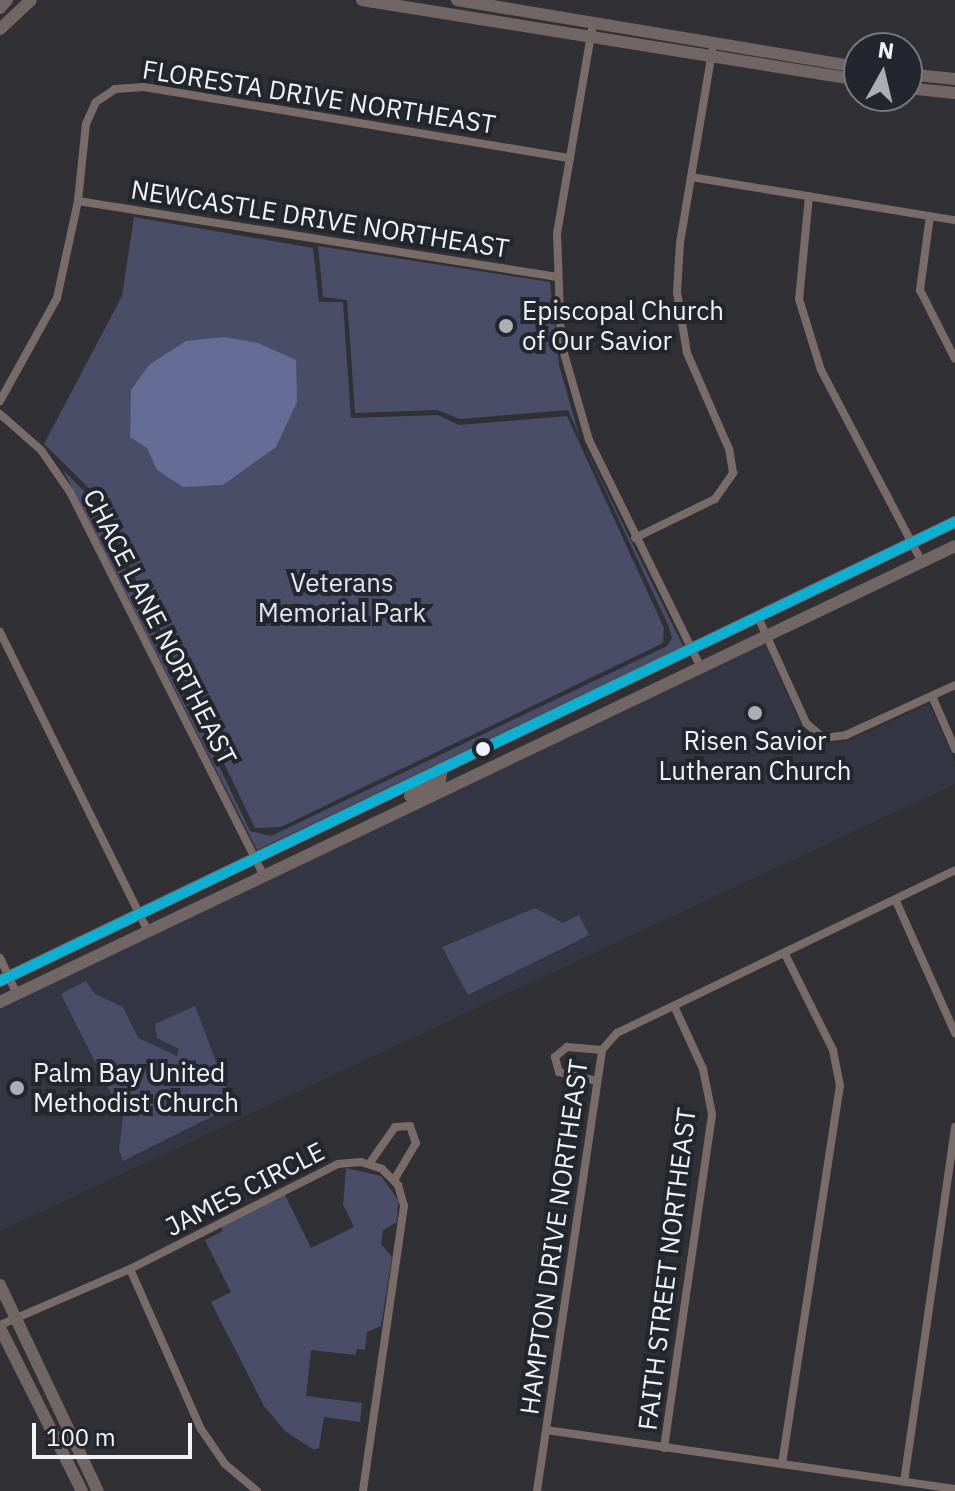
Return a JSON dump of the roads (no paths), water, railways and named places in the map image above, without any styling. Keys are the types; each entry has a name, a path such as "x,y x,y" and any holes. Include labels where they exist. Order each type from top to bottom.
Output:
{"street":[{"path":"0,8 7,0"},
{"path":"0,29 31,0"},
{"path":"362,0 410,4 843,77"},
{"path":"457,0 843,64"},
{"path":"593,23 570,158 556,277 561,343 576,404 635,538 701,668"},
{"path":"635,538 715,499 733,473 681,328 678,269 714,43"},
{"path":"923,76 955,79"},
{"name":"FLORESTA DRIVE NORTHEAST","path":"0,401 57,298 78,201 89,115 106,94 132,86 570,158"},
{"path":"923,90 955,93"},
{"path":"691,177 955,220"},
{"path":"809,196 799,299 821,370 922,562"},
{"name":"NEWCASTLE DRIVE NORTHEAST","path":"78,201 556,277"},
{"path":"930,216 920,290 955,359"},
{"name":"CHACE LANE NORTHEAST","path":"0,414 41,450 70,492 263,874"},
{"path":"5,979 955,522"},
{"path":"0,1002 955,546"},
{"path":"758,617 806,723 823,738 846,735 955,685"},
{"path":"0,632 148,932"},
{"path":"522,751 534,733 594,695"},
{"path":"932,696 955,749"},
{"path":"454,784 460,771 510,736"},
{"path":"375,821 440,780 442,768"},
{"path":"340,838 338,826 388,794"},
{"name":"HAMPTON DRIVE NORTHEAST","path":"537,1491 602,1050 617,1033 955,870"},
{"path":"896,901 955,1033"},
{"path":"782,1464 840,1086 833,1050 785,954"},
{"path":"0,958 5,979 17,994"},
{"name":"FAITH STREET NORTHEAST","path":"664,1448 712,1114 703,1069 674,1006"},
{"path":"597,1081 559,1072 555,1057 567,1047 602,1050"},
{"path":"363,1491 404,1216 403,1198 394,1180 369,1164 395,1127 410,1126 416,1143 394,1180"},
{"path":"904,1482 955,1127"},
{"name":"JAMES CIRCLE","path":"0,1326 130,1269 338,1164 369,1164"},
{"path":"130,1269 201,1429 225,1464 257,1491"},
{"path":"0,1285 98,1491"},
{"path":"0,1326 82,1491"},
{"path":"546,1430 955,1489"},
{"path":"64,1457 79,1450"}],"place":[{"name":"Episcopal Church of Our Savior","path":"506,326"},
{"name":"Risen Savior Lutheran Church","path":"755,713"},
{"name":"Palm Bay United Methodist Church","path":"17,1088"}],"park label":[{"name":"Veterans Memorial Park","path":"342,598"}]}
